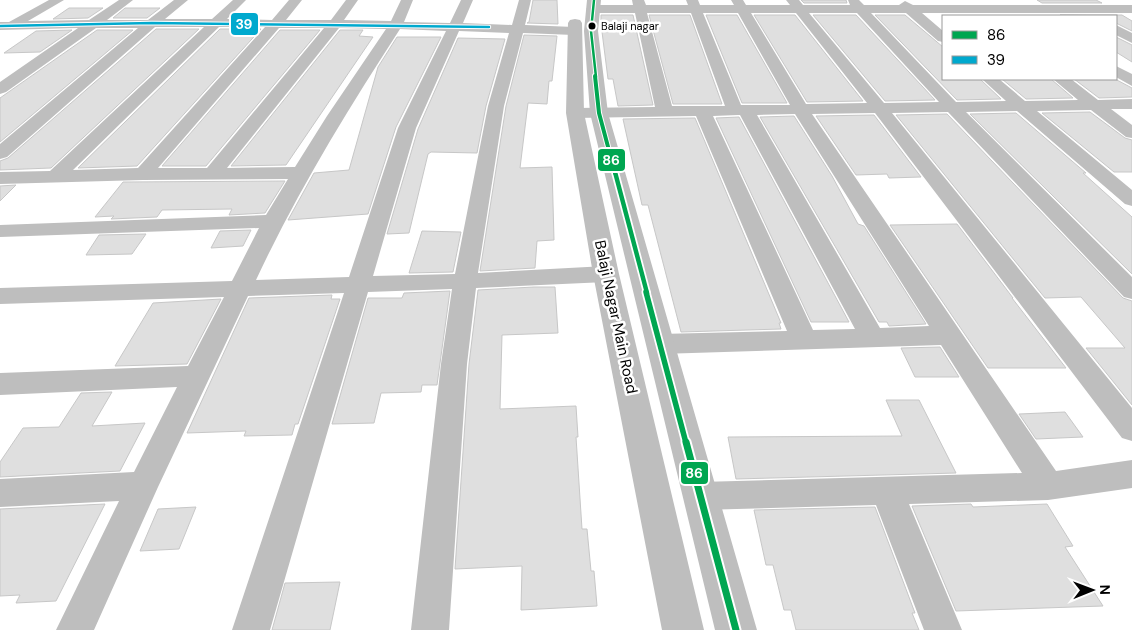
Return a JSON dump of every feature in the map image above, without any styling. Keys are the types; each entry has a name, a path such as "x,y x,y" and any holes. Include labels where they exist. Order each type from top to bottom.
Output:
{"street":[{"path":"3,28 58,0"},
{"path":"0,89 128,0"},
{"path":"0,153 152,23 182,0"},
{"path":"55,177 240,0"},
{"path":"143,174 296,0"},
{"path":"212,174 336,24 352,0"},
{"path":"75,630 143,486 273,221 335,116 396,25 408,0"},
{"path":"251,630 407,128 467,0"},
{"path":"430,630 454,364 465,281 496,106 525,0"},
{"path":"960,0 976,13"},
{"path":"1015,0 1033,13"},
{"path":"1069,0 1093,15"},
{"path":"1128,0 1132,2"},
{"path":"736,630 660,344 587,113 592,31 588,3 905,5 976,13 1132,9"},
{"name":"Balaji Nagar Main Road","path":"588,3 574,30 587,113 606,274 683,630"},
{"path":"639,4 665,113"},
{"path":"694,4 741,112 872,337"},
{"path":"739,5 801,110 1048,486"},
{"path":"795,5 881,110 1132,429"},
{"path":"856,5 953,108 1132,291"},
{"path":"905,5 942,37"},
{"path":"3,28 94,23 152,23 455,25 574,30"},
{"path":"1117,30 1132,38"},
{"path":"1117,71 1132,82"},
{"path":"991,80 1132,200"},
{"path":"1062,80 1132,133"},
{"path":"587,113 881,110 1132,104"},
{"path":"703,112 804,339"},
{"path":"0,178 143,174 301,173"},
{"path":"0,231 273,221"},
{"path":"0,296 465,281 606,274"},
{"path":"660,344 950,335"},
{"path":"0,384 197,376"},
{"path":"700,496 1048,486 1132,474"},
{"path":"0,493 143,486"},
{"path":"887,491 943,630"}],"building":[{"path":"533,0 557,0 558,24 527,23 529,22"},
{"path":"801,0 846,0 847,3 804,3"},
{"path":"1037,0 1096,0 1102,3 1042,3"},
{"path":"69,8 103,8 88,18 53,19"},
{"path":"125,8 160,8 147,18 113,18"},
{"path":"601,15 633,15 653,105 618,106 613,79 608,79"},
{"path":"649,15 690,15 722,104 673,104"},
{"path":"706,15 737,15 787,103 742,103"},
{"path":"754,15 795,15 863,101 807,102"},
{"path":"813,15 856,15 935,100 885,101"},
{"path":"875,15 905,15 942,46 942,80 981,80 1001,99 957,100"},
{"path":"1117,15 1122,15 1132,21 1132,31 1117,24"},
{"path":"156,29 199,29 51,168 0,170 0,161 8,158"},
{"path":"220,29 261,29 137,166 78,168"},
{"path":"72,30 40,52 4,53 36,31"},
{"path":"97,30 133,30 0,142 0,98"},
{"path":"280,30 320,30 206,166 162,166"},
{"path":"340,30 363,30 359,36 373,37 286,165 231,166"},
{"path":"524,35 557,36 552,81 549,81 547,104 528,103 520,168 552,167 554,240 537,241 535,268 480,271 506,106"},
{"path":"397,37 441,37 396,127 368,214 288,220 314,173 349,170 378,67"},
{"path":"458,38 505,39 486,106 477,153 431,152 428,154 409,233 387,234 418,129"},
{"path":"1117,38 1132,45 1132,62 1117,53"},
{"path":"1003,80 1052,80 1073,98 1026,99"},
{"path":"1075,80 1117,80 1132,88 1132,97 1099,98"},
{"path":"1090,112 1125,138 1132,140 1132,172 1114,172 1042,113"},
{"path":"1016,113 1086,173 1083,173 1132,217 1132,274 970,114"},
{"path":"947,114 1123,298 1132,301 1132,405 1086,348 1125,348 1081,297 1045,298 896,115"},
{"path":"874,115 921,177 889,178 887,174 856,175 816,116"},
{"path":"794,116 832,176 858,224 864,226 926,324 889,326 887,322 879,322 760,117"},
{"path":"739,117 849,322 811,322 716,118"},
{"path":"695,118 781,323 779,323 781,329 681,332 648,205 642,205 623,119"},
{"path":"285,181 265,213 229,215 232,209 162,210 157,217 111,219 114,216 95,217 123,182"},
{"path":"16,185 0,201 0,186"},
{"path":"957,224 1066,368 988,368 890,225"},
{"path":"251,230 243,246 211,248 220,231"},
{"path":"422,231 461,232 453,272 409,273"},
{"path":"146,234 132,254 86,255 99,235"},
{"path":"555,287 558,333 502,335 500,409 576,406 578,437 576,437 582,529 587,529 591,571 594,571 597,606 521,610 522,566 455,569 469,364 478,290"},
{"path":"450,291 437,385 422,385 421,392 381,393 374,423 332,424 368,298 402,298 404,293"},
{"path":"332,295 331,299 340,299 298,424 295,424 292,435 244,436 246,431 187,433 249,298"},
{"path":"221,299 187,364 115,366 153,303"},
{"path":"940,347 959,377 915,377 901,348"},
{"path":"112,392 92,426 145,423 120,471 0,477 0,462 23,428 59,427 81,393"},
{"path":"886,400 919,400 956,473 736,479 728,437 902,436"},
{"path":"1065,412 1083,437 1036,439 1019,414"},
{"path":"105,504 56,601 16,603 20,595 0,596 0,509"},
{"path":"971,504 973,507 1047,504 1073,546 1065,547 1103,606 956,611 912,506"},
{"path":"196,507 179,549 140,551 158,509"},
{"path":"875,507 915,613 912,613 919,630 796,630 791,610 784,610 773,565 766,565 754,510"},
{"path":"340,582 330,630 272,630 285,583"}],"transit line":[{"name":"86","path":"594,0 591,31 599,113 736,630"},
{"name":"39","path":"0,26 152,23 489,27"}],"place":[{"name":"Balaji nagar","path":"592,26"}]}
